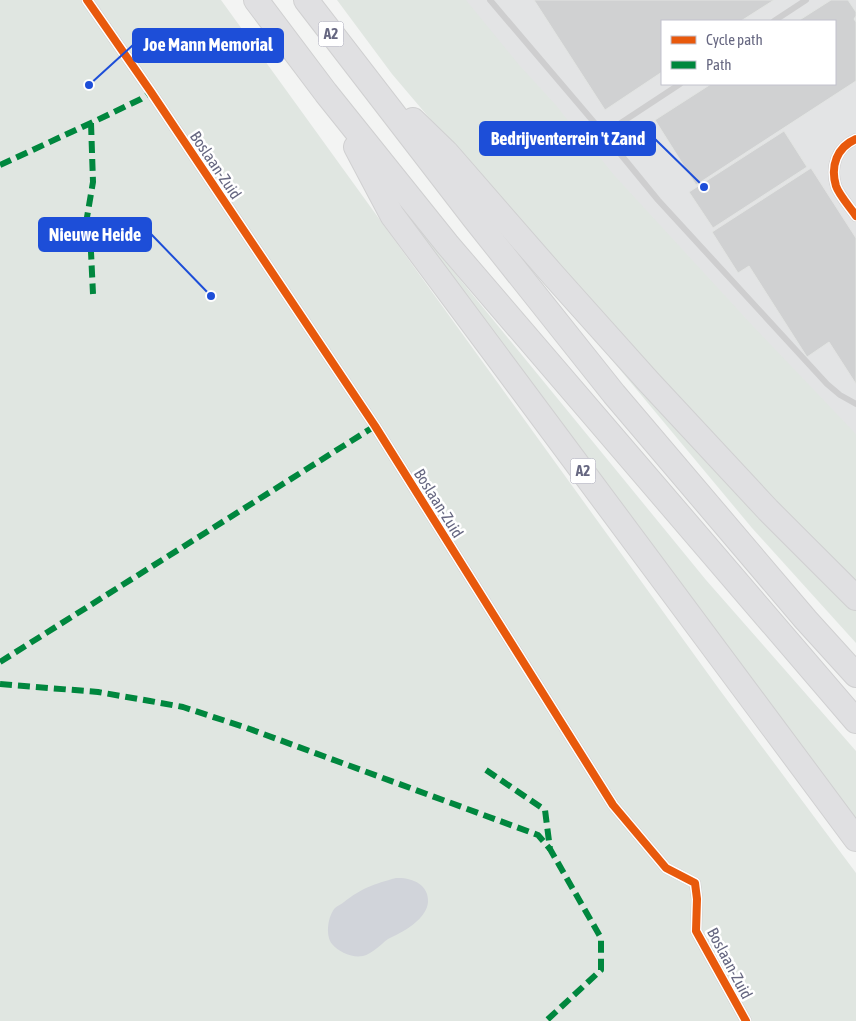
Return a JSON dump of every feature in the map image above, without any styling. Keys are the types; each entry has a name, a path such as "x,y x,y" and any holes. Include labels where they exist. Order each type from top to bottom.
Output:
{"highway":[{"name":"A2","path":"256,0 326,93 447,244 856,721"},
{"name":"A2","path":"306,0 474,218 614,394 806,620 856,674"},
{"name":"A2","path":"357,67 446,152 648,381 768,510 856,598"},
{"name":"A2","path":"326,93 392,215 856,839"}],"street":[{"name":"Boslaan-Zuid","path":"87,0 375,426 613,805 666,868 695,883 697,899 696,931 746,1021"},
{"path":"856,139 842,148 836,156 834,173 837,187 856,216"}],"lane":[{"path":"490,0 658,200 827,384 840,395 856,404"},
{"path":"776,20 806,0"},
{"path":"604,134 678,85"}],"shaded area":[{"path":"0,0 221,0 719,689 856,873 856,1021 0,1021"},
{"path":"337,0 466,0 614,175 751,324 855,433 856,581 763,492 567,280 392,74"},
{"path":"402,0 856,0 856,516"},
{"path":"369,168 706,580 856,751 856,821"},
{"path":"507,234 856,608 856,643 752,528"},
{"path":"396,878 413,880 426,891 428,902 425,912 421,917 408,928 388,939 366,955 351,956 335,947 330,940 328,926 335,908 363,890"}],"building":[{"path":"534,0 774,0 743,20 661,20 661,73 605,110"},
{"path":"831,0 848,0 856,12 854,19 856,22 856,81 696,185 655,120 709,85 836,85 836,20 800,20"},
{"path":"784,131 807,167 713,228 689,192"},
{"path":"811,168 856,238 856,384 829,342 807,357 749,266 738,273 712,232"}],"marked path":[{"path":"0,165 141,99 151,92"},
{"path":"91,123 93,182 85,229 91,252 93,294"},
{"path":"0,662 375,426"},
{"path":"0,684 98,692 183,707 247,728 538,835 550,849"},
{"path":"486,770 545,810 550,849 601,938 601,970 546,1021"}],"cycle path":[{"path":"87,0 375,426 613,805 666,868 695,883 697,899 696,931 746,1021"},
{"path":"856,139 849,142 840,152 834,171 837,190 856,216"}],"place":[{"name":"Joe Mann Memorial","path":"89,85"},
{"name":"Bedrijventerrein 't Zand","path":"704,187"},
{"name":"Nieuwe Heide","path":"211,296"}]}
